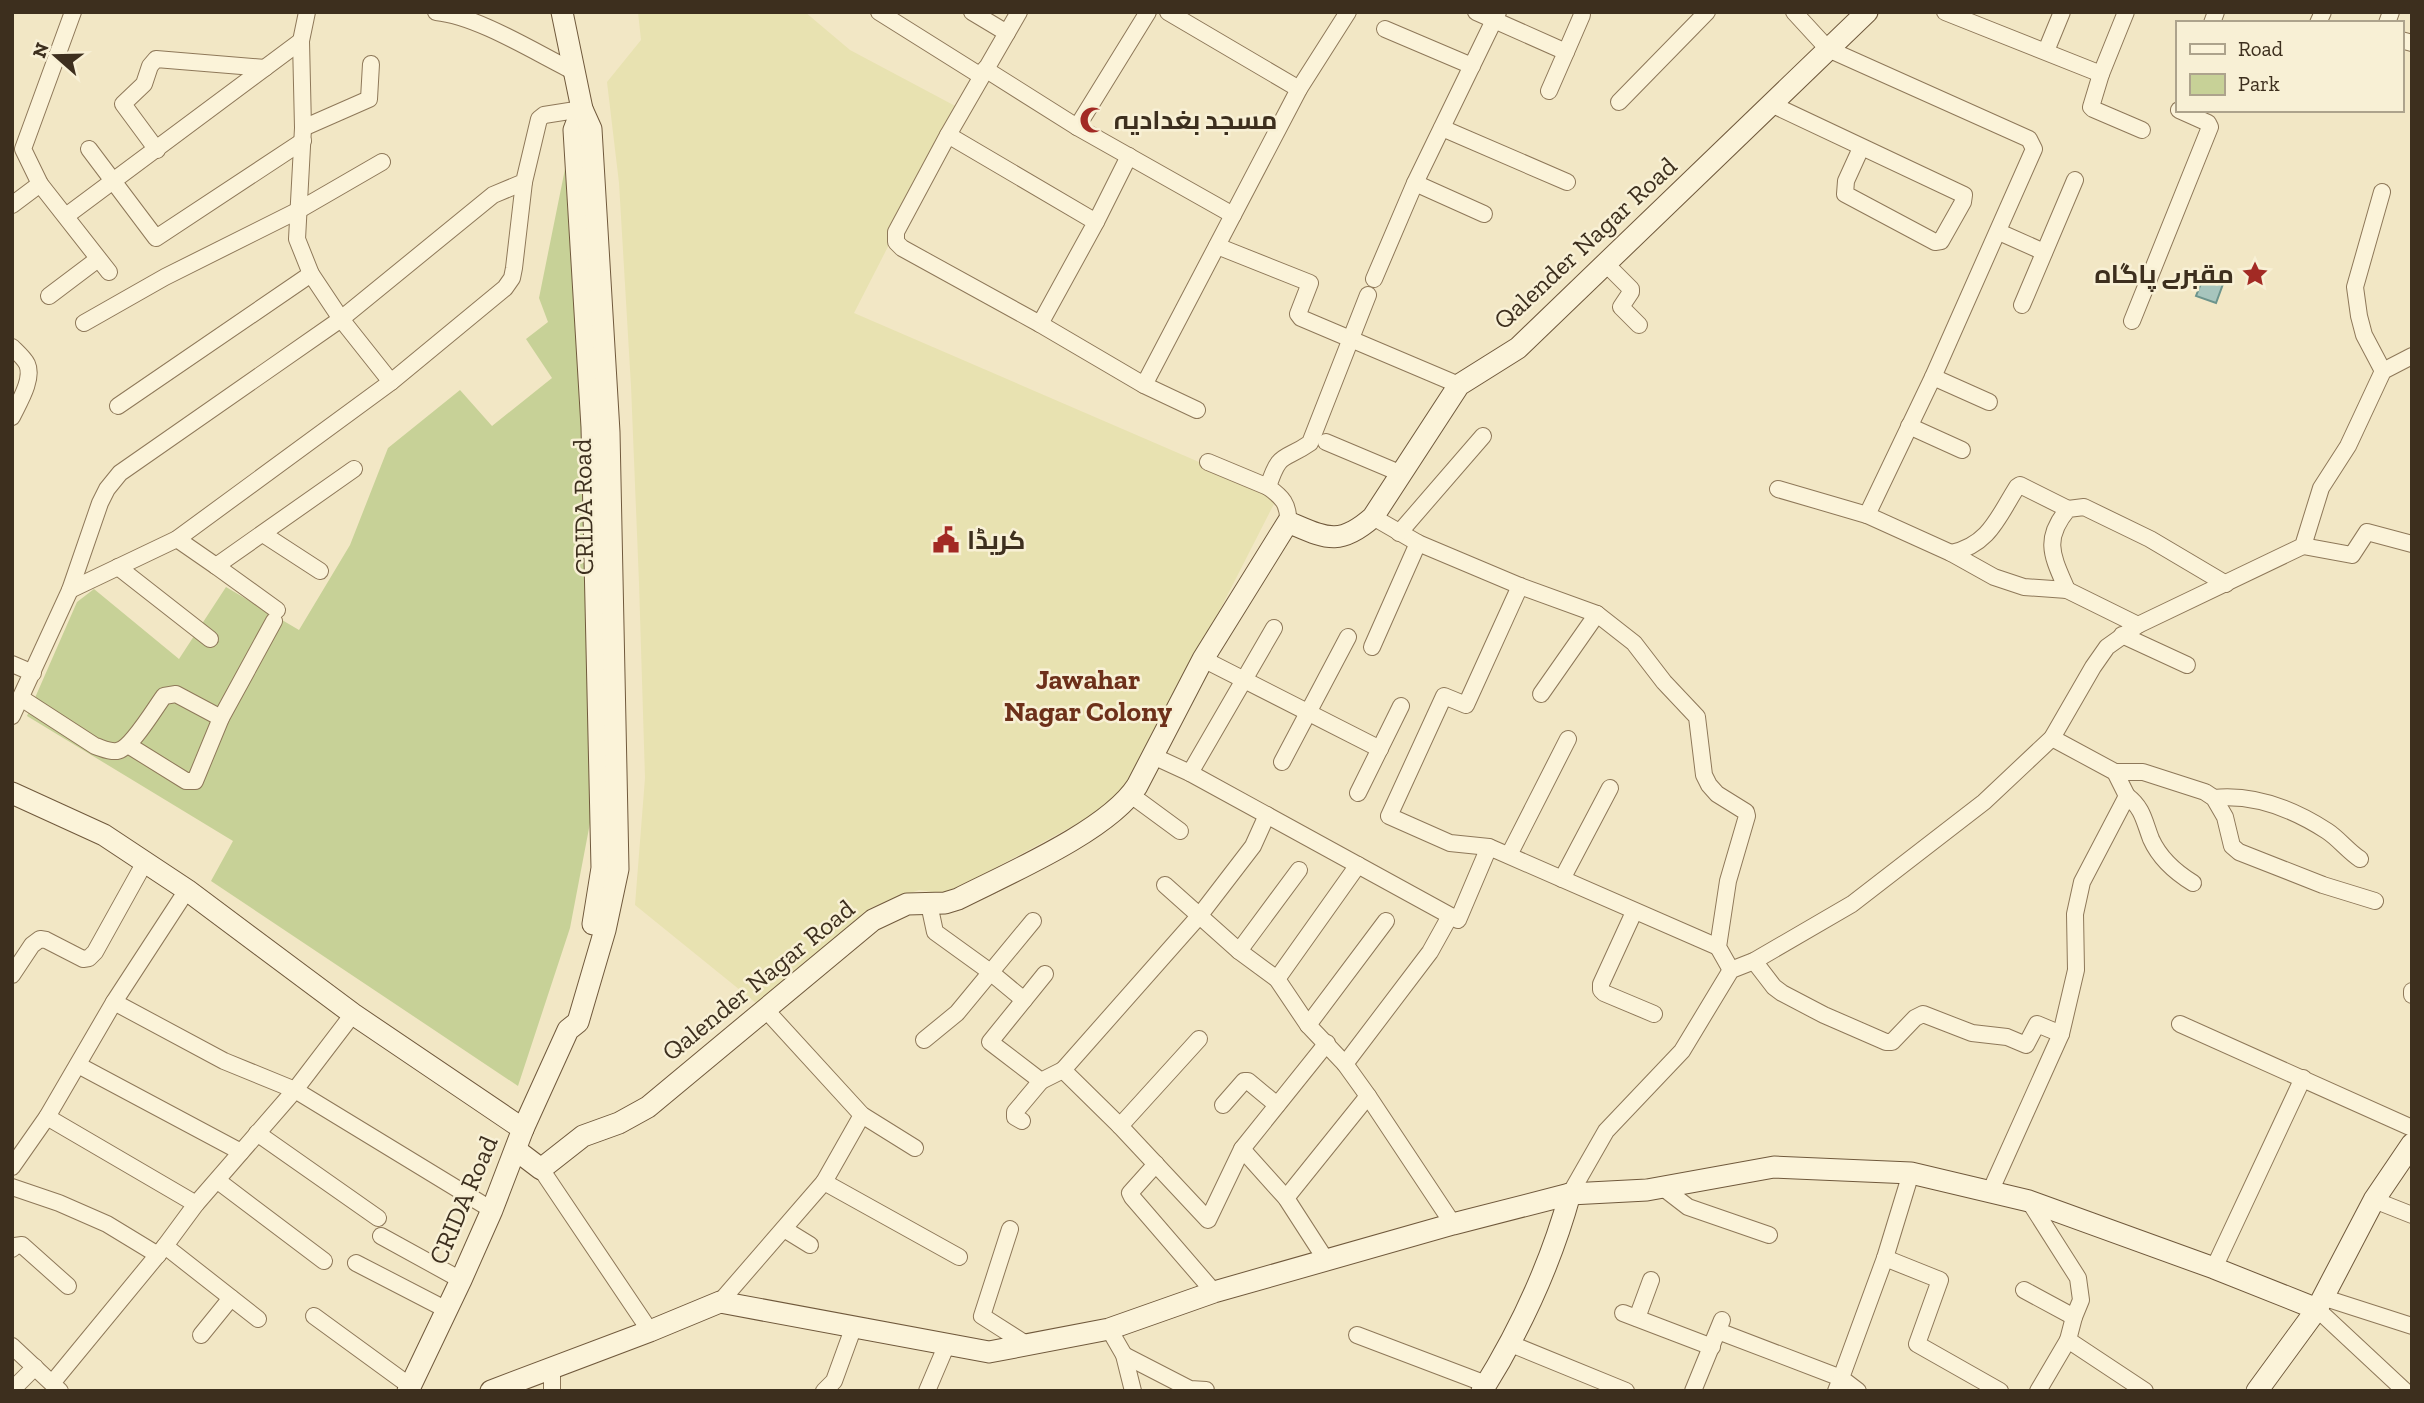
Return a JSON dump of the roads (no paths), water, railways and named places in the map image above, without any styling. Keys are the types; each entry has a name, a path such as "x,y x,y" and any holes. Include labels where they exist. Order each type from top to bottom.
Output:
{"street":[{"path":"49,296 103,265 40,184 23,149 73,12"},
{"path":"307,12 302,41 303,134 297,239 311,274 341,319 391,382"},
{"name":"CRIDA Road","path":"409,1388 461,1280 523,1129 568,1030 564,1018 592,929 603,905 592,427 574,130 582,109 562,12"},
{"path":"879,12 1233,215"},
{"path":"972,12 1007,33"},
{"path":"1019,12 948,135 897,232 896,242 902,248 1144,385 1197,410"},
{"path":"1077,127 1148,12"},
{"path":"1168,12 1299,89"},
{"path":"1144,385 1299,89 1348,12"},
{"path":"1476,12 1496,16 1566,52"},
{"path":"1619,103 1707,12"},
{"path":"1794,12 1828,49 2031,142 2034,149 1933,377 1867,515"},
{"name":"Qalender Nagar Road","path":"541,1169 583,1136 619,1123 648,1107 873,920 907,904 929,904 958,899 1043,856 1093,826 1131,795 1203,659 1288,522 1326,538 1338,538 1361,528 1373,517 1459,385 1518,348 1867,12"},
{"path":"2046,51 2062,12"},
{"path":"2126,12 2091,103 2093,109 2142,130"},
{"path":"446,13 502,35 575,72"},
{"path":"1954,14 2101,74"},
{"path":"1549,91 1582,15"},
{"path":"1268,487 1282,457 1310,443 1415,183 1496,16"},
{"path":"1385,29 1472,66"},
{"path":"66,216 302,41"},
{"path":"157,150 122,104 144,84 150,66 156,59 265,68"},
{"path":"89,149 156,238 303,134 369,99 371,64"},
{"path":"1771,104 1964,195 1963,202 1941,242 1935,242 1845,194 1846,181 1861,148"},
{"path":"70,590 177,539 391,382 505,288 512,278 524,182 536,125 544,115 582,109"},
{"path":"2132,321 2210,125 2183,112"},
{"path":"1442,128 1567,182"},
{"path":"948,135 1096,222"},
{"path":"1040,324 1129,156"},
{"path":"84,323 165,277 299,210 382,162"},
{"path":"2022,305 2075,180"},
{"path":"12,716 70,590 100,503 120,473 341,319 493,195 524,182"},
{"path":"1415,183 1484,214"},
{"path":"12,205 40,184"},
{"path":"2382,192 2355,287 2364,335 2382,371"},
{"path":"1999,232 2044,252"},
{"path":"1217,246 1310,283 1299,316 1459,385"},
{"path":"1606,264 1631,289 1621,307 1639,325"},
{"path":"118,407 311,274"},
{"path":"12,347 27,363 29,371 28,380 12,417"},
{"path":"2303,546 2321,488 2348,446 2382,371 2412,356"},
{"path":"1933,377 1989,402"},
{"path":"1909,426 1962,450"},
{"path":"1399,533 1483,436"},
{"path":"1326,442 1402,474"},
{"path":"1208,462 1268,487 1282,496 1286,503 1288,522"},
{"path":"216,566 355,469"},
{"path":"1951,553 1967,550 1985,536 2020,485 2068,509 2084,507 2150,539 2226,584"},
{"path":"1778,489 1867,515 2009,583 2024,587 2067,590 2138,625"},
{"path":"2067,590 2052,553 2052,541 2056,526 2068,509"},
{"path":"1373,517 1418,543 1520,586 1597,614 1634,643 1664,682 1692,710 1698,724 1704,775 1709,785 1717,794 1746,811 1747,821 1728,881 1718,947"},
{"path":"1357,1335 1484,1388 1511,1344 1560,1231 1570,1194 1606,1131 1682,1051 1731,970 1754,961 1852,904 1984,802 2052,738 2092,667 2107,647 2122,635 2303,546 2352,555 2367,532 2412,544"},
{"path":"263,534 320,571"},
{"path":"128,745 192,783 195,781 221,718 275,616 216,566 177,539"},
{"path":"1372,648 1418,543"},
{"path":"118,567 210,639"},
{"path":"1520,586 1466,705 1444,696 1389,816 1450,843 1489,847 1718,947 1731,970"},
{"path":"1541,694 1597,614"},
{"path":"1190,773 1273,628"},
{"path":"2122,635 2187,665"},
{"path":"1282,762 1348,637"},
{"path":"1203,659 1380,749"},
{"path":"12,664 33,673"},
{"path":"21,698 95,746 119,751 128,745 164,696 170,694 176,694 221,718"},
{"path":"1358,793 1401,706"},
{"path":"2052,738 2115,772 2143,772 2205,792 2214,798 2225,817 2232,846 2239,852 2323,885 2375,901"},
{"path":"1509,855 1568,739"},
{"path":"1153,756 1190,773 1458,920 1489,847"},
{"path":"2115,772 2127,796 2141,809 2158,852 2175,872 2193,883"},
{"path":"1562,879 1609,788"},
{"path":"12,793 104,835 187,890 353,1014 523,1129"},
{"path":"1131,795 1180,831"},
{"path":"1990,1192 2062,1034 2076,970 2075,914 2078,895 2082,881 2127,796"},
{"path":"2214,798 2252,798 2279,807 2329,832 2360,859"},
{"path":"1022,1121 1015,1117 1015,1112 1041,1081 1063,1069 1200,915 1253,846 1267,815"},
{"path":"12,975 40,939 83,958 89,958 95,952 145,862"},
{"path":"1277,979 1358,865"},
{"path":"1239,951 1299,870"},
{"path":"1165,885 1239,951 1277,979 1308,1025 1345,1064 1368,1096 1453,1224"},
{"path":"12,1167 47,1117 114,1002 187,890"},
{"path":"929,904 935,932 1024,1000"},
{"path":"1634,912 1601,984 1601,990 1654,1014"},
{"path":"1345,1064 1430,952 1450,916"},
{"path":"925,1040 957,1013 1033,920"},
{"path":"1308,1025 1386,921"},
{"path":"1754,961 1782,993 1824,1016 1886,1042 1892,1042 1915,1018 1923,1014 1972,1033 2007,1037 2026,1045 2037,1024 2062,1034"},
{"path":"1041,1081 989,1042 1045,974"},
{"path":"114,1002 224,1061 295,1090 492,1210"},
{"path":"765,1009 862,1115 915,1148"},
{"path":"12,1346 56,1387 197,1204 295,1090 353,1014"},
{"path":"2180,1024 2412,1128"},
{"path":"1120,1126 1199,1039"},
{"path":"1063,1069 1208,1220 1242,1149 1326,1043"},
{"path":"78,1065 241,1152"},
{"path":"2214,1268 2303,1078"},
{"path":"1223,1105 1248,1081 1277,1105"},
{"path":"1286,1198 1368,1096"},
{"path":"491,1391 720,1302 824,1182 862,1115"},
{"path":"47,1117 197,1204"},
{"path":"257,1133 378,1218"},
{"path":"2257,1391 2321,1303 2374,1200 2412,1144"},
{"path":"1242,1149 1286,1198 1326,1259"},
{"path":"516,1150 541,1169 650,1331"},
{"path":"1156,1164 1130,1193 1214,1292"},
{"path":"720,1302 989,1352 1109,1329 1214,1292 1326,1259 1570,1194 1662,1187 1774,1167 1911,1173 2029,1201 2214,1268 2321,1303 2412,1326"},
{"path":"1838,1385 1885,1258 1911,1173"},
{"path":"218,1181 324,1261"},
{"path":"824,1182 959,1257"},
{"path":"12,1186 59,1203 161,1250 257,1319"},
{"path":"1662,1187 1688,1207 1769,1235"},
{"path":"2374,1200 2412,1215"},
{"path":"2029,1201 2078,1278 2081,1300 2068,1340 2038,1391"},
{"path":"783,1228 810,1245"},
{"path":"1010,1230 982,1316 1026,1344"},
{"path":"381,1236 461,1280"},
{"path":"12,1249 22,1245 68,1286"},
{"path":"1885,1258 1940,1279 1917,1344 2000,1391"},
{"path":"356,1263 447,1310"},
{"path":"1651,1280 1630,1316 1717,1333 1858,1391"},
{"path":"2024,1290 2074,1317"},
{"path":"201,1335 231,1298"},
{"path":"2321,1303 2405,1391"},
{"path":"314,1316 409,1388"},
{"path":"824,1391 834,1381 853,1326"},
{"path":"1109,1329 1124,1355 1133,1391"},
{"path":"1693,1391 1717,1333"},
{"path":"2068,1340 2145,1391"},
{"path":"927,1391 947,1344"},
{"path":"1511,1344 1626,1391"},
{"path":"1124,1355 1190,1390 1206,1390"},
{"path":"12,1390 35,1367"},
{"path":"552,1368 552,1391"}],"water":[{"path":"2204,276 2223,284 2216,303 2196,296"}],"place":[{"name":"مسجد بغدادیہ","path":"1093,120"},
{"name":"مقبرے پاگاہ","path":"2255,274"},
{"name":"کریڈا","path":"946,540"}],"district":[{"name":"Jawahar Nagar Colony","path":"1088,695"}]}
